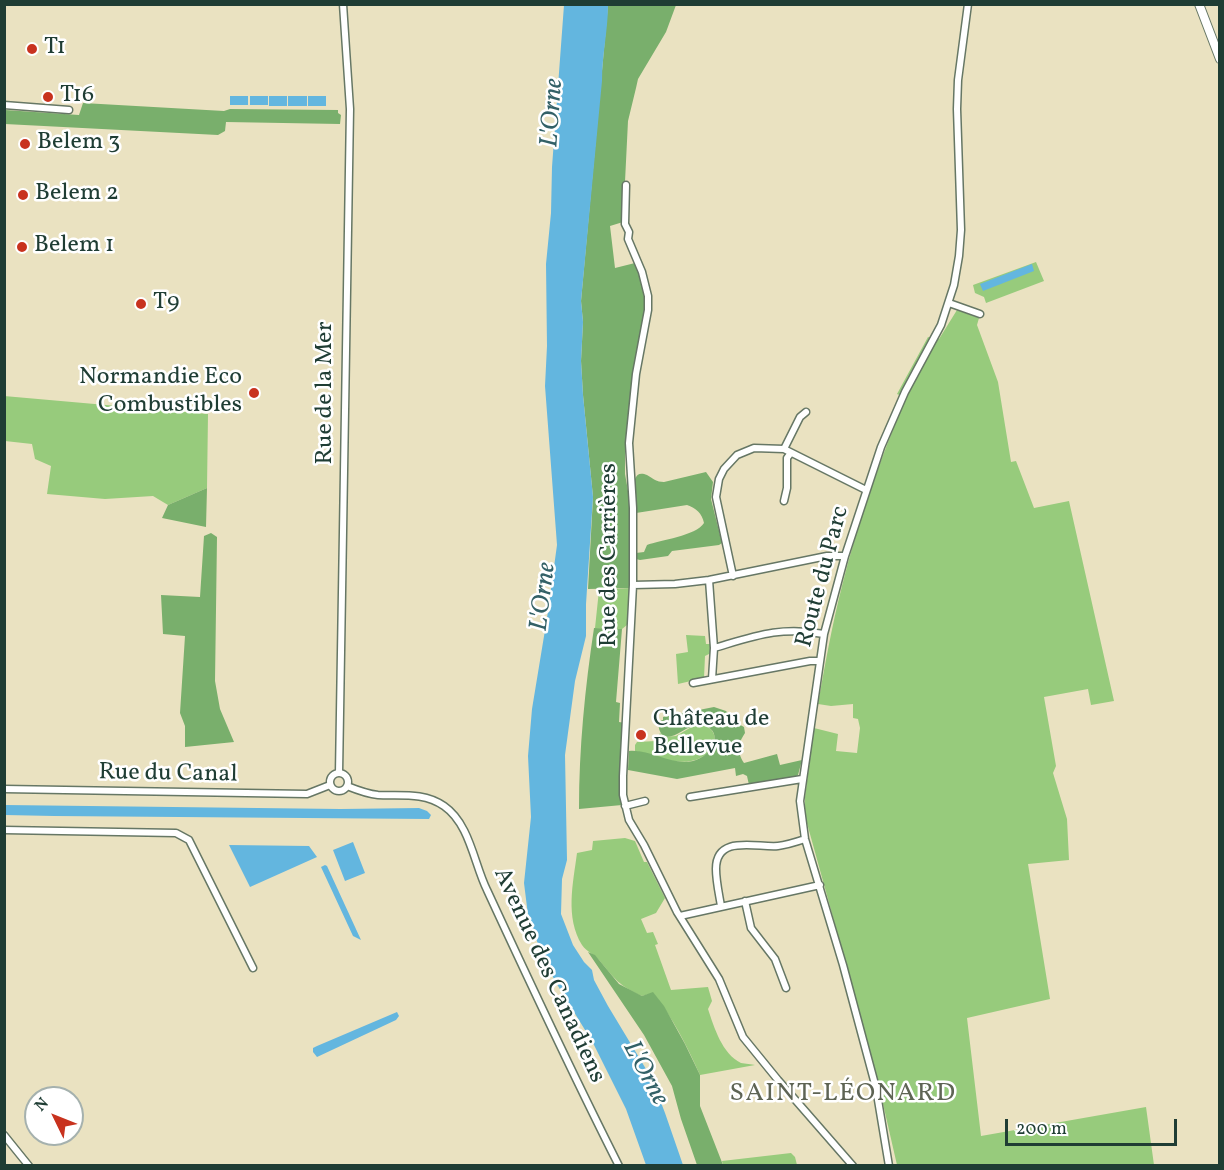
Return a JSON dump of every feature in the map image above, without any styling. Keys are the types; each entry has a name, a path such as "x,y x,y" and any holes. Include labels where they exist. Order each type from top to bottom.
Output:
{"main road":[{"path":"1199,4 1220,58"}],"street":[{"name":"Rue de la Mer","path":"339,773 350,109 341,4"},
{"name":"Route du Parc","path":"889,1166 876,1088 820,885 805,839 800,810 802,779 824,634 845,556 866,490 891,425 905,392 941,326 949,303 960,247 958,80 968,4"},
{"path":"4,105 69,110"},
{"name":"Rue des Carrières","path":"626,185 628,239 642,272 648,296 648,310 636,374 629,443 633,508 633,585 623,776 628,820 645,845 680,916 719,979 735,1020 749,1045 853,1166"},
{"path":"949,303 980,314"},
{"path":"784,501 787,488 787,451 800,417 806,412"},
{"path":"733,576 716,497 719,479 730,461 744,450 763,447 787,451 866,490"},
{"path":"633,585 709,580 827,556 845,556"},
{"path":"709,580 714,648 712,680"},
{"path":"714,648 777,632 794,630 824,634"},
{"path":"693,683 820,661"},
{"path":"339,773 347,777 347,786 343,791 337,791 330,785 331,777 339,773"},
{"path":"690,797 802,779"},
{"name":"Rue du Canal","path":"4,789 308,794 330,785"},
{"name":"Avenue des Canadiens","path":"347,786 368,794 422,797 443,805 454,814 462,827 485,886 619,1166"},
{"path":"625,806 645,801"},
{"path":"4,830 176,833 189,840 253,968"},
{"path":"721,906 716,868 717,861 724,850 732,845 779,846 805,839"},
{"path":"680,916 820,885"},
{"path":"745,901 751,928 775,959 786,988"},
{"path":"4,1135 29,1166"}],"green space":[{"path":"608,5 676,5 666,32 638,79 628,121 623,222 610,226 615,268 635,263 641,276 646,302 635,364 625,455 625,474 630,502 630,588 588,589 593,497 583,395 581,301"},
{"path":"83,103 224,111 230,109 338,110 341,115 340,124 226,122 225,131 218,135 5,124 5,110 79,115"},
{"path":"1036,262 1044,281 986,303 984,297 975,293 973,285"},
{"path":"957,310 979,318 977,325 998,382 1011,462 1016,461 1034,508 1069,501 1114,701 1091,705 1088,689 1044,697 1056,766 1053,773 1067,819 1069,860 1028,864 1050,999 967,1018 981,1136 1146,1107 1154,1165 897,1165 875,1069 805,816 805,797 814,728 838,734 836,751 857,753 860,728 858,719 853,718 853,704 831,706 818,704 835,615 855,538 906,398 897,394 928,337 939,339"},
{"path":"4,396 208,414 207,488 168,505 153,496 105,499 47,494 51,466 35,459 32,444 5,441"},
{"path":"706,472 713,482 711,499 722,543 672,551 668,556 636,559 636,553 644,552 647,545 694,531 704,523 698,511 687,505 636,513 634,481 637,476 647,475 664,482"},
{"path":"207,488 206,527 162,518 168,505"},
{"path":"211,533 217,537 215,681 220,709 234,742 185,747 185,726 180,713 185,636 163,634 161,595 200,597 204,536"},
{"path":"630,588 627,625 622,629 595,628 599,590"},
{"path":"594,628 622,629 616,702 620,703 619,722 625,723 619,789 622,805 579,809 583,718"},
{"path":"686,635 705,636 706,644 710,644 711,653 705,656 704,678 678,684 676,654 688,652"},
{"path":"714,707 726,711 735,722 744,727 745,733 739,747 744,763 777,754 780,765 802,760 798,775 793,778 749,785 747,776 743,774 736,776 735,768 677,779 628,770 629,751 645,752 668,760 685,762 707,754 715,736 707,727 694,726 674,736 664,737 659,729 659,721 663,720 663,717"},
{"path":"695,725 705,726 714,735 712,748 700,758 676,762 635,751 637,742 656,741 660,733 664,737 676,736"},
{"path":"625,838 635,841 644,862 647,862 665,898 656,913 641,919 647,933 653,932 658,944 655,945 671,990 708,987 712,1001 708,1009 724,1047 734,1059 741,1063 755,1065 700,1075 679,1032 653,993 642,996 628,989 582,945 573,923 572,912 572,888 577,853 592,850 593,841"},
{"path":"588,952 595,955 619,984 642,996 653,992 664,1006 700,1075 700,1106 723,1165 697,1165 672,1086 644,1035"},
{"path":"791,1153 797,1165 723,1165 722,1161"}],"water":[{"name":"L'Orne","path":"564,5 608,5 581,301 583,395 593,497 586,636 575,681 565,755 567,860 562,879 561,914 573,945 592,970 594,980 608,1006 652,1079 683,1165 646,1165 626,1109 593,1043 555,981 541,953 528,915 524,883 531,817 528,756 532,709 557,545 545,386 546,264"},
{"path":"230,96 248,96 248,105 230,105"},
{"path":"250,96 268,96 268,105 250,105"},
{"path":"269,96 287,96 287,106 269,106"},
{"path":"288,96 307,96 307,106 288,106"},
{"path":"308,96 326,96 326,106 308,106"},
{"path":"1032,264 1034,271 983,291 980,284"},
{"path":"5,805 419,808 431,815 429,819 5,815"},
{"path":"353,842 365,873 345,881 333,850"},
{"path":"229,845 309,846 317,857 250,887"},
{"path":"325,865 361,940 353,936 321,867"},
{"path":"397,1012 399,1016 396,1020 317,1057 313,1052 313,1048 317,1046"}],"place":[{"name":"T1","path":"32,49"},
{"name":"T16","path":"48,97"},
{"name":"Belem 3","path":"25,144"},
{"name":"Belem 2","path":"23,195"},
{"name":"Belem 1","path":"22,247"},
{"name":"T9","path":"141,304"},
{"name":"Normandie Eco Combustibles","path":"254,393"},
{"name":"Château de Bellevue","path":"641,735"}],"district":[{"name":"SAINT-LÉONARD","path":"843,1095"}]}
